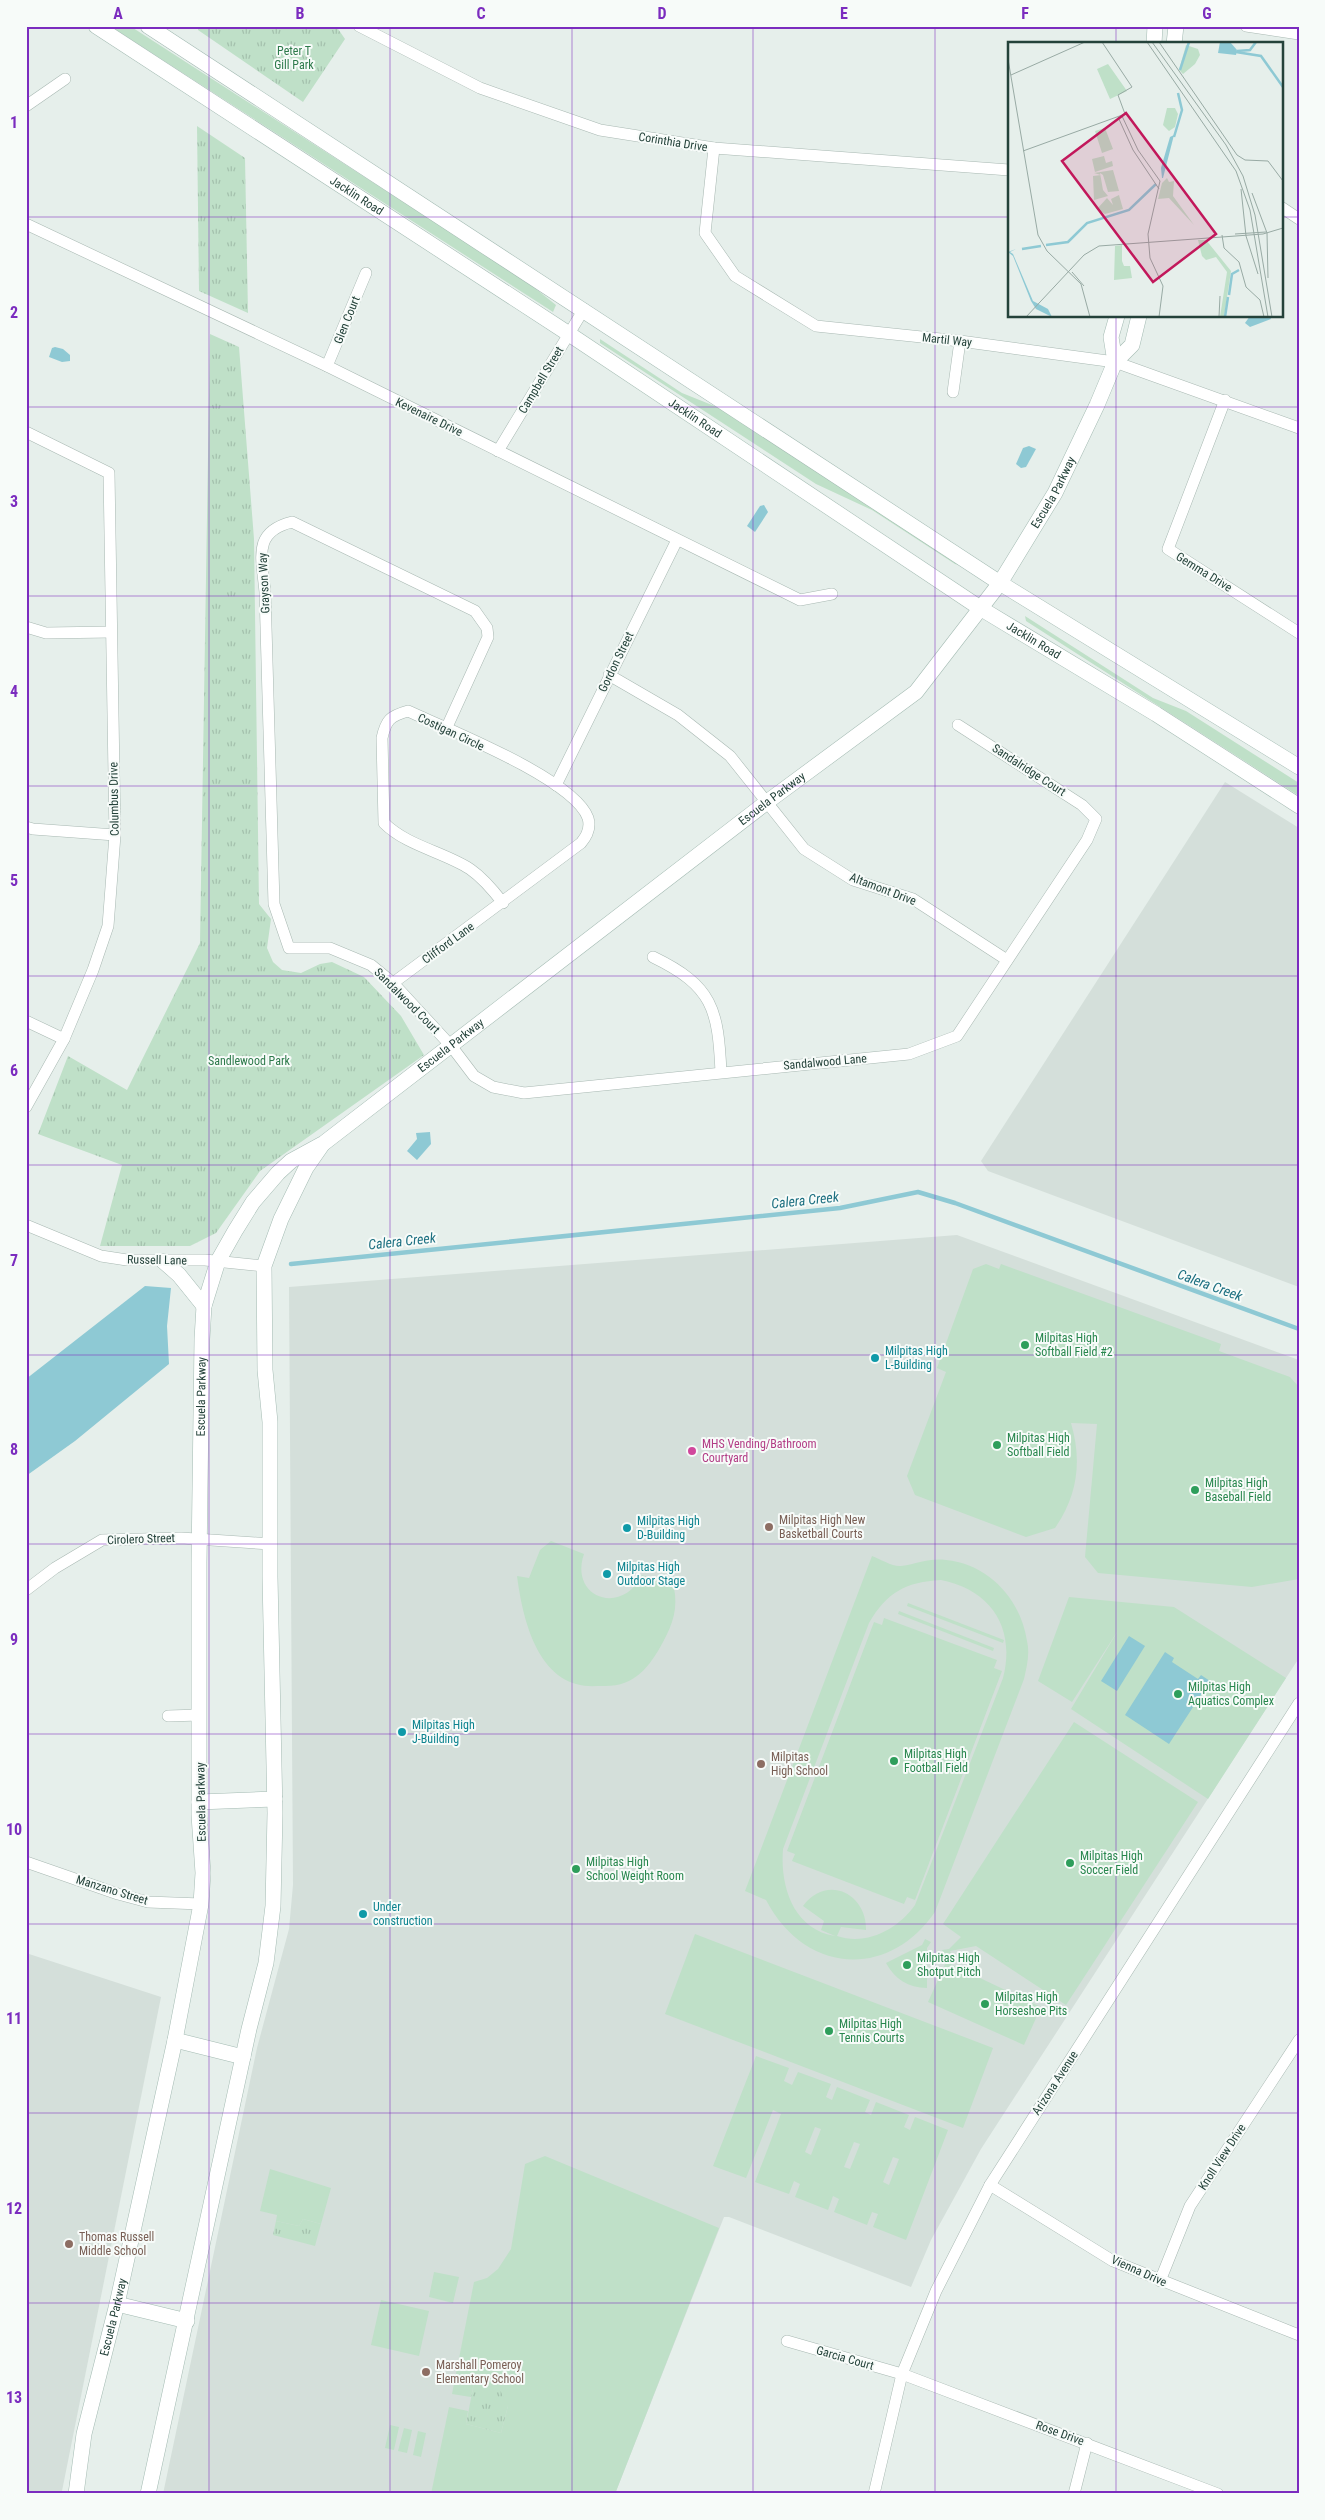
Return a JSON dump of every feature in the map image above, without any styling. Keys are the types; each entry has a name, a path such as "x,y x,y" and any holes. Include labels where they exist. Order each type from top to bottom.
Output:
{"street":[{"name":"Jacklin Road","path":"96,26 569,334 980,608 1156,714 1299,806"},
{"path":"148,26 584,309 1000,583 1299,767"},
{"name":"Corinthia Drive","path":"359,26 480,88 600,130 714,148 1008,170"},
{"path":"1154,42 1155,26"},
{"path":"1174,42 1176,26"},
{"path":"1246,26 1299,34"},
{"path":"26,106 65,79"},
{"name":"Martil Way","path":"714,148 705,233 735,276 816,326 960,341 1115,362 1299,428"},
{"path":"1282,208 1299,219"},
{"name":"Kevenaire Drive","path":"26,224 327,366 800,600 832,594"},
{"name":"Glen Court","path":"327,366 366,273"},
{"name":"Campbell Street","path":"498,451 584,309"},
{"path":"1115,362 1111,337 1116,318"},
{"name":"Escuela Parkway","path":"76,2494 84,2434 117,2304 175,2040 201,1904 203,1873 200,1802 199,1541 204,1306 218,1261 253,1202 291,1161 324,1142 452,1047 767,802 916,692 1000,583 1055,493 1097,405 1115,362 1132,344 1138,318"},
{"path":"953,392 960,341"},
{"name":"Gemma Drive","path":"1225,400 1168,549 1299,633"},
{"name":"Columbus Drive","path":"26,432 109,473 115,835 108,926 94,970 64,1039 26,1107"},
{"name":"Grayson Way","path":"274,904 265,592 262,551 264,540 270,531 279,525 292,522 475,611 486,628 488,637 446,729"},
{"name":"Gordon Street","path":"556,785 677,540"},
{"path":"26,626 46,633 111,632"},
{"name":"Altamont Drive","path":"609,675 678,715 730,756 804,849 853,880 913,899 1007,960"},
{"name":"Costigan Circle","path":"408,711 532,770 556,785 576,802 588,818 587,836 503,902 484,880 470,869 398,834 384,823 382,738 385,725 389,718 408,711"},
{"name":"Sandalridge Court","path":"958,725 1082,804 1096,819"},
{"name":"Sandalwood Lane","path":"452,1047 474,1076 484,1083 508,1091 524,1093 909,1054 957,1036 1087,840 1096,819"},
{"path":"26,827 115,835"},
{"name":"Clifford Lane","path":"393,983 503,902"},
{"name":"Sandalwood Court","path":"274,904 288,948 330,948 371,965 393,983 452,1047"},
{"path":"653,957 678,969 702,990 714,1011 719,1035 721,1072"},
{"path":"26,1021 64,1039"},
{"name":"Escuela Parkway","path":"148,2494 266,1963 273,1906 275,1799 270,1422 265,1370 264,1266 281,1219 306,1168 324,1142"},
{"name":"Russell Lane","path":"26,1225 101,1256 128,1260 218,1261 264,1266"},
{"path":"163,1261 179,1275 204,1306"},
{"name":"Cirolero Street","path":"26,1590 55,1568 102,1540 181,1538 199,1541 271,1544"},
{"name":"Arizona Avenue","path":"874,2494 902,2374 936,2291 990,2185 1299,1703"},
{"path":"168,1716 200,1715"},
{"path":"200,1802 275,1799"},
{"name":"Manzano Street","path":"26,1862 118,1894 148,1902 201,1904"},
{"path":"175,2040 244,2057"},
{"name":"Knoll View Drive","path":"1160,2281 1190,2206 1299,2040"},
{"name":"Vienna Drive","path":"990,2185 1114,2262 1299,2335"},
{"path":"117,2304 187,2321"},
{"name":"Garcia Court","path":"787,2341 902,2374"},
{"name":"Rose Drive","path":"902,2374 1218,2494"},
{"path":"1074,2494 1087,2443"}],"shaded area":[{"path":"1225,782 1299,828 1299,1287 988,1171 981,1161"},
{"name":"Milpitas High School","path":"957,1235 1299,1360 1299,1658 981,2149 931,2240 911,2287 729,2217 724,2217 615,2494 163,2494 257,2048 289,1929 293,1885 289,1287"},
{"name":"Thomas Russell Middle School","path":"26,1953 161,1997 62,2491 57,2494 26,2494"}],"green space":[{"path":"110,26 130,26 526,281 556,305 553,312"},
{"name":"Peter T Gill Park","path":"198,26 336,26 345,39 303,102 198,30"},
{"path":"197,126 245,158 248,313 199,291"},
{"name":"Sandlewood Park","path":"210,334 239,347 254,539 259,904 271,919 267,948 273,962 282,970 301,973 320,964 332,962 364,977 401,1016 424,1055 260,1171 216,1233 190,1246 100,1246 122,1165 38,1134 68,1056 127,1090 200,943"},
{"path":"600,339 682,393 717,407 963,566 955,564 872,510 816,484 600,343"},
{"path":"1025,616 1153,698 1186,711 1299,783 1299,796 1026,621"},
{"path":"986,1264 999,1269 1001,1264 1221,1344 1219,1351 1290,1377 1299,1387 1299,1579 1252,1587 1098,1573 1085,1557 1097,1424 1071,1423 1076,1450 1076,1477 1069,1503 1055,1528 1026,1537 915,1495 907,1476 946,1372 937,1368 973,1269"},
{"path":"551,1541 584,1554 581,1569 584,1581 590,1591 600,1596 610,1598 622,1595 633,1588 642,1575 674,1588 675,1609 667,1635 646,1668 632,1679 614,1685 579,1685 562,1677 550,1667 540,1654 522,1607 517,1576 529,1578 540,1550"},
{"path":"872,1556 898,1566 946,1560 962,1563 989,1577 1010,1598 1018,1612 1024,1626 1028,1646 1027,1664 1024,1679 935,1912 916,1934 894,1950 870,1958 847,1959 824,1954 802,1942 782,1924 766,1900 745,1891","holes":["941,1580 974,1592 996,1614 1006,1643 1006,1660 1003,1678 915,1905 908,1914 891,1928 870,1937 848,1939 837,1936 841,1927 866,1930 865,1917 860,1906 844,1892 823,1891 812,1896 803,1906 824,1921 821,1930 835,1936 821,1932 809,1925 792,1904 784,1877 783,1849 869,1623 890,1596 908,1586"]},
{"name":"Milpitas High Aquatics Complex","path":"1069,1597 1174,1607 1286,1678 1208,1799 1071,1709 1119,1629 1072,1702 1038,1681"},
{"path":"908,1603 1004,1640 1003,1643 907,1606"},
{"path":"899,1611 994,1648 993,1651 898,1614"},
{"name":"Milpitas High Football Field","path":"884,1618 997,1660 994,1668 1002,1671 915,1900 907,1897 904,1904 792,1861 795,1854 787,1851 874,1622 882,1625"},
{"name":"Milpitas High Soccer Field","path":"1074,1722 1198,1802 1066,2005 976,1946 950,1951 951,1953 945,1956 942,1950 949,1949 961,1937 943,1924"},
{"name":"Milpitas High Tennis Courts","path":"695,1934 993,2048 963,2128 665,2014"},
{"name":"Milpitas High Shotput Pitch","path":"925,1939 931,1942 927,1948 927,1988 920,1988 903,1982 886,1963 922,1945"},
{"name":"Milpitas High Horseshoe Pits","path":"946,1962 1041,2007 1024,2045 928,2002"},
{"path":"756,2056 789,2068 784,2081 792,2085 798,2072 831,2084 826,2097 832,2100 837,2087 870,2100 865,2112 871,2115 876,2102 909,2115 904,2127 910,2130 915,2117 948,2130 906,2240 873,2227 878,2214 872,2212 867,2225 834,2212 839,2199 833,2196 828,2210 795,2197 800,2184 794,2181 789,2194 755,2182 781,2114 773,2110 746,2178 713,2166","holes":["815,2127 821,2129 811,2155 805,2152","854,2142 860,2144 850,2169 844,2167","893,2157 899,2159 889,2185 883,2182"]},
{"path":"545,2156 719,2228 615,2494 431,2494 449,2407 468,2411 466,2424 501,2433 508,2406 474,2383 471,2397 452,2394 474,2282 487,2278 498,2269 511,2249 525,2164"},
{"path":"270,2169 331,2188 321,2224 303,2219 299,2226 276,2221 277,2215 260,2211"},
{"path":"303,2219 321,2224 315,2246 273,2235 276,2221 299,2226"},
{"path":"434,2272 459,2277 453,2303 429,2297"},
{"path":"381,2300 429,2311 419,2356 371,2345"},
{"path":"474,2383 499,2388 508,2406 501,2433 466,2424"},
{"path":"390,2425 399,2427 394,2450 385,2448"},
{"path":"404,2428 412,2430 407,2453 398,2451"},
{"path":"418,2431 426,2433 421,2457 413,2455"}],"water":[{"path":"1249,318 1271,319 1250,327 1245,323"},
{"path":"52,348 63,349 70,355 70,361 62,362 49,357"},
{"path":"1029,446 1036,449 1026,467 1021,468 1016,464 1023,448"},
{"path":"764,505 768,512 755,532 747,526 760,506"},
{"path":"430,1132 431,1144 417,1160 407,1151 417,1139 416,1133"},
{"path":"145,1286 171,1288 167,1326 169,1364 75,1441 26,1476 26,1379"},
{"path":"1129,1636 1145,1646 1117,1691 1101,1681"},
{"path":"1165,1652 1174,1658 1172,1662 1198,1679 1201,1675 1210,1681 1169,1744 1125,1715"}],"waterway":[{"name":"Calera Creek","path":"291,1264 840,1208 918,1192 955,1203 1299,1329"}],"place":[{"name":"Milpitas High Softball Field #2","path":"1025,1345"},
{"name":"Milpitas High L-Building","path":"875,1358"},
{"name":"Milpitas High Softball Field","path":"997,1445"},
{"name":"MHS Vending/Bathroom Courtyard","path":"692,1451"},
{"name":"Milpitas High Baseball Field","path":"1195,1490"},
{"name":"Milpitas High New Basketball Courts","path":"769,1527"},
{"name":"Milpitas High D-Building","path":"627,1528"},
{"name":"Milpitas High Outdoor Stage","path":"607,1574"},
{"name":"Milpitas High Aquatics Complex","path":"1178,1694"},
{"name":"Milpitas High J-Building","path":"402,1732"},
{"name":"Milpitas High Football Field","path":"894,1761"},
{"name":"Milpitas High School","path":"761,1764"},
{"name":"Milpitas High Soccer Field","path":"1070,1863"},
{"name":"Milpitas High School Weight Room","path":"576,1869"},
{"name":"Under construction","path":"363,1914"},
{"name":"Milpitas High Shotput Pitch","path":"907,1965"},
{"name":"Milpitas High Horseshoe Pits","path":"985,2004"},
{"name":"Milpitas High Tennis Courts","path":"829,2031"},
{"name":"Thomas Russell Middle School","path":"69,2244"},
{"name":"Marshall Pomeroy Elementary School","path":"426,2372"}]}
